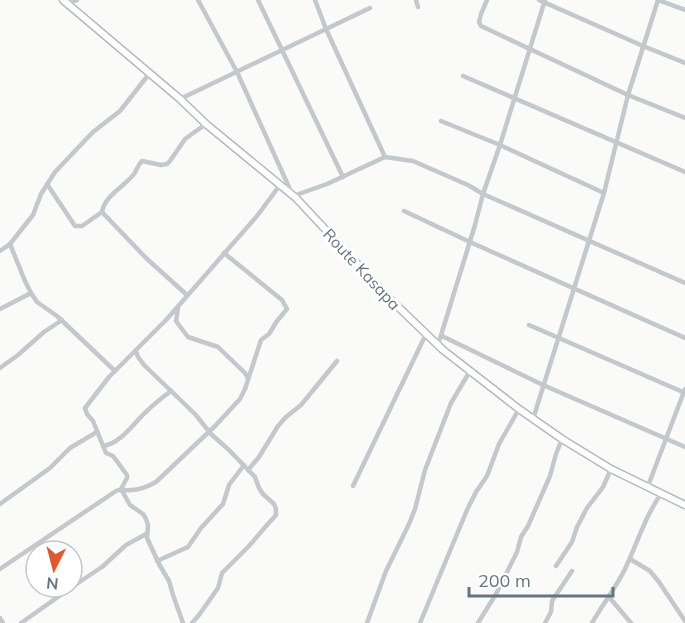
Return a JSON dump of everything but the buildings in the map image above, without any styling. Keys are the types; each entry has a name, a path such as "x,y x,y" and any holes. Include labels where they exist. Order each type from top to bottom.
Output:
{"main road":[{"name":"Route Kasapa","path":"64,2 293,196 391,300 438,345 470,371 562,439 611,469 685,505"}],"street":[{"path":"64,2 77,0"},
{"path":"198,0 237,72 293,196 385,157 412,161 685,283"},
{"path":"258,0 342,177"},
{"path":"315,0 385,157"},
{"path":"416,0 418,6"},
{"path":"487,0 479,22 481,26 628,95 685,118"},
{"path":"533,419 604,193 628,95 658,0 685,10"},
{"path":"438,345 543,1 685,63"},
{"path":"180,99 370,8"},
{"path":"0,251 9,244 33,215 55,172 93,132 120,111 149,74"},
{"path":"463,76 685,172"},
{"path":"441,121 500,145 604,193"},
{"path":"47,184 75,226 82,226 102,212 104,204 135,173 139,163 142,161 167,164 181,143 206,124"},
{"path":"0,569 92,506 121,489 127,475 113,456 106,453 85,408 115,371 167,319 257,216 280,185"},
{"path":"404,211 685,338"},
{"path":"102,212 146,258 187,295"},
{"path":"9,244 37,302 62,320 115,371"},
{"path":"121,489 131,490 156,482 240,399 261,340 287,309 282,300 224,253"},
{"path":"0,309 31,293"},
{"path":"178,305 176,321 186,334 218,347 248,378"},
{"path":"0,368 62,320"},
{"path":"530,325 685,391 648,486"},
{"path":"353,486 426,334"},
{"path":"442,336 543,385 685,447"},
{"path":"121,489 130,505 146,519 147,538 169,581 184,623 192,622 199,615 218,588 222,573 276,515 274,504 263,494 255,477 144,365 136,351"},
{"path":"157,561 188,547 222,504 229,485 259,457 278,426 301,405 337,361"},
{"path":"367,623 386,571 415,509 425,470 451,403 470,371"},
{"path":"103,446 111,444 124,434 147,410 171,391"},
{"path":"420,623 467,510 487,476 499,444 519,409"},
{"path":"0,504 50,468 70,448 97,432"},
{"path":"478,623 496,594 517,552 520,537 528,526 550,476 562,439"},
{"path":"556,566 572,542 587,508 603,487 611,469"},
{"path":"591,623 609,597 630,559 645,522 661,494"},
{"path":"84,579 102,567 126,545 146,534"},
{"path":"630,559 650,571 685,621"},
{"path":"545,623 551,612 552,601 572,571"},
{"path":"609,597 631,623"},
{"path":"21,623 55,599"}]}
